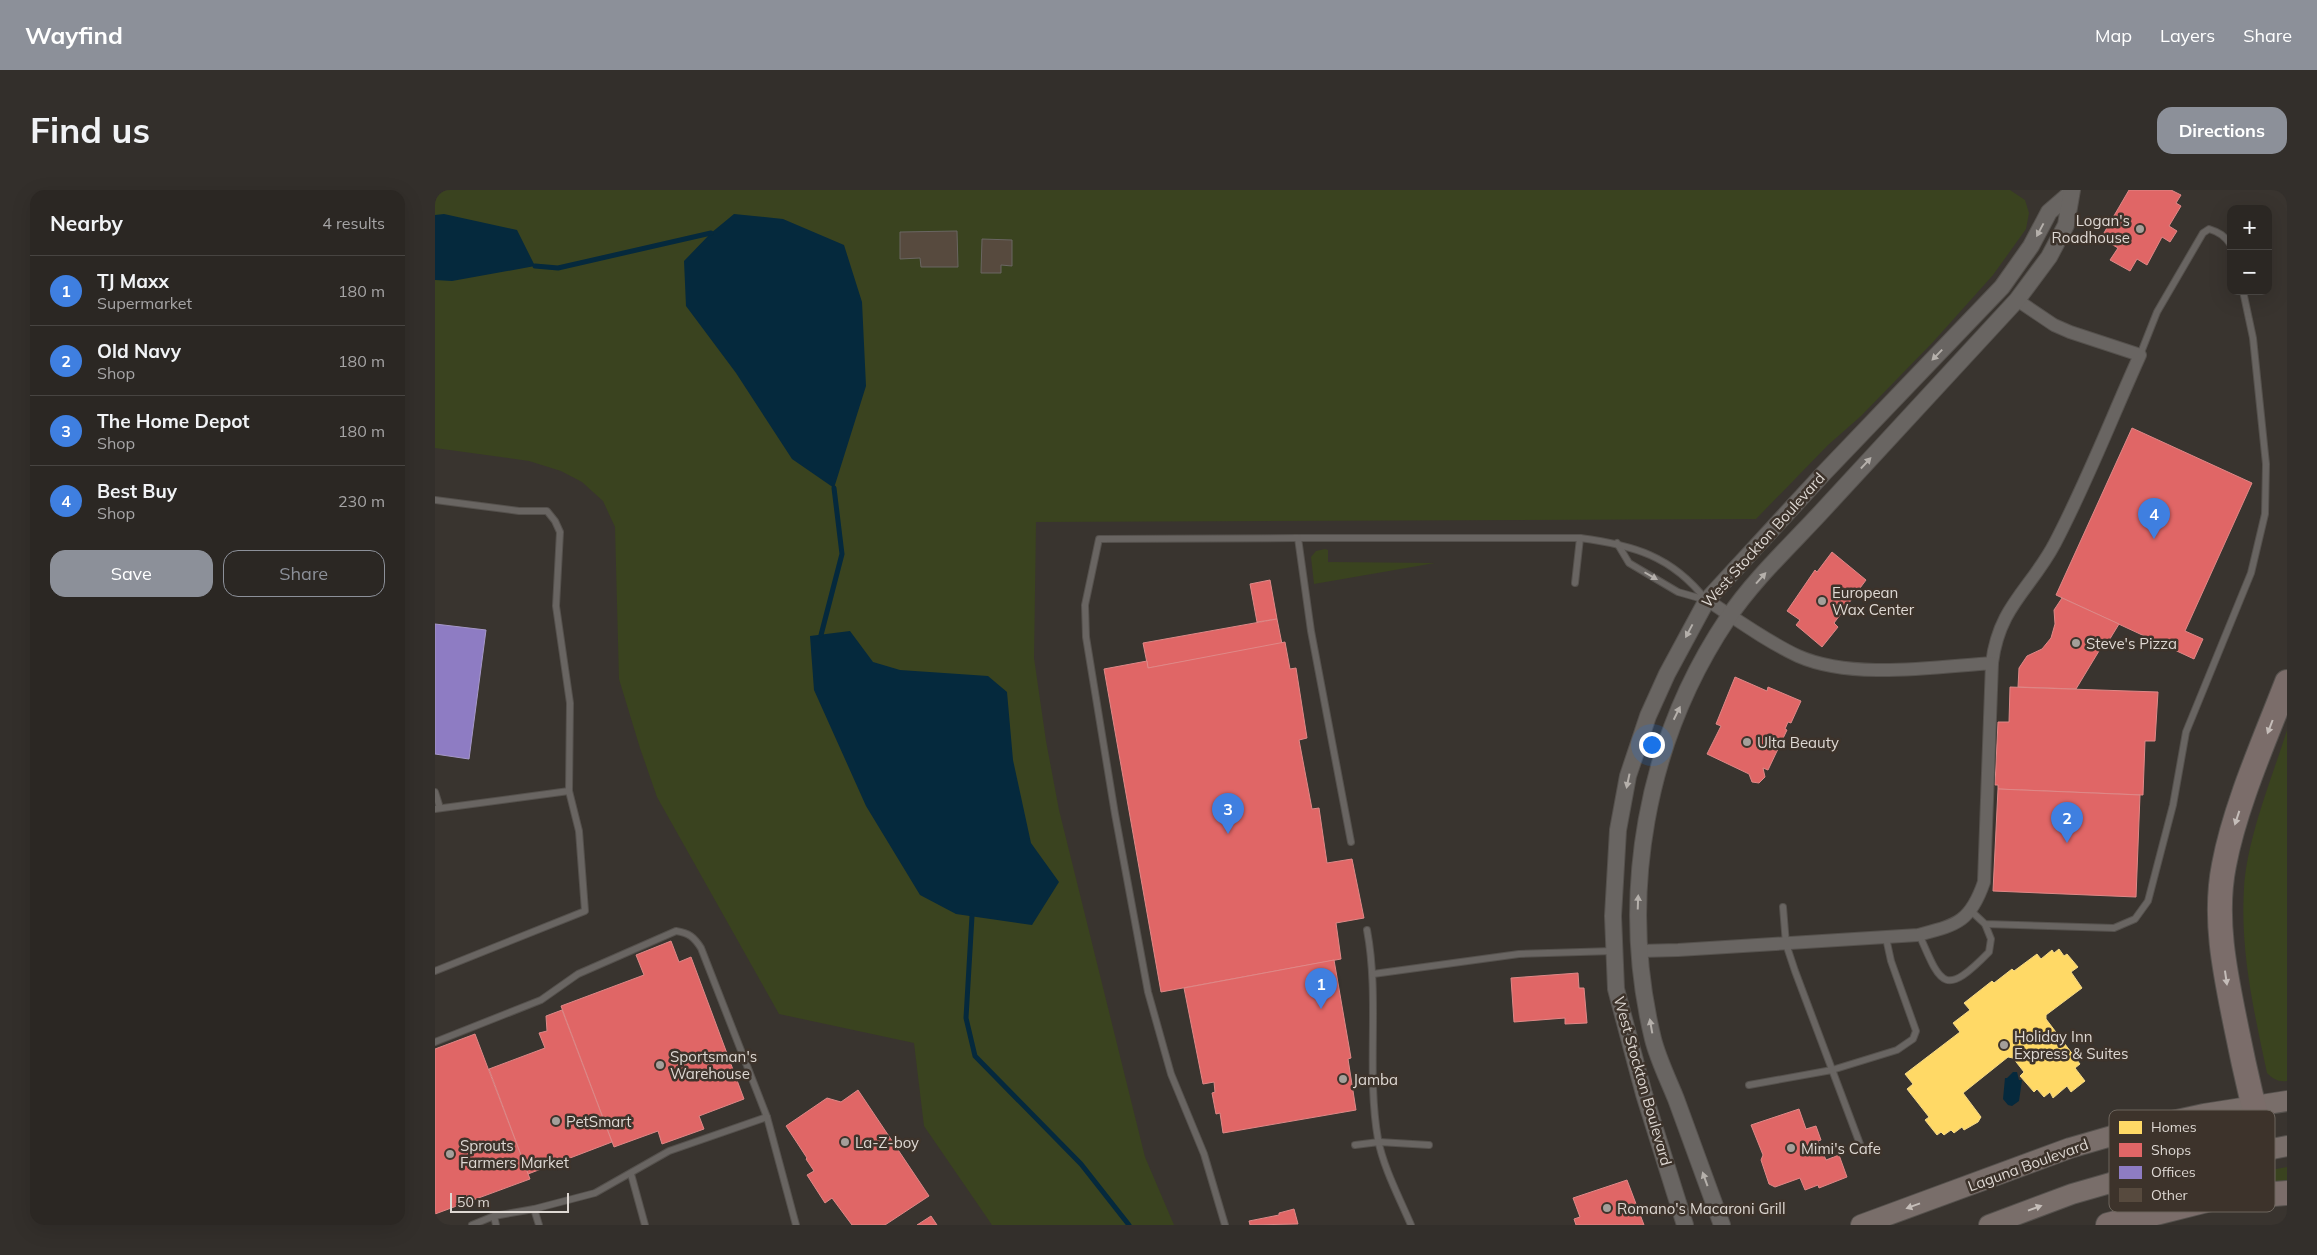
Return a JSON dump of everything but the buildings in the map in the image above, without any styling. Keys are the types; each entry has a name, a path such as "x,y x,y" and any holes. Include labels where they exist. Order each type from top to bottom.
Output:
{"highway":[{"path":"2255,1110 2228,986 2221,939 2220,907 2223,866 2248,785 2287,682"},
{"path":"2108,1225 2160,1212"}],"main road":[{"name":"Laguna Boulevard","path":"2233,1110 2287,1101"},
{"name":"Laguna Boulevard","path":"1861,1225 2070,1148 2109,1137"},
{"path":"1989,1225 2072,1194 2109,1183"}],"street":[{"name":"West Stockton Boulevard","path":"1722,1225 1653,1040 1639,950 1639,881 1646,826 1661,753 1672,724 1706,654 1730,615 1795,540 2017,300 2049,257 2066,225 2072,192"},
{"name":"West Stockton Boulevard","path":"1685,1225 1630,1046 1617,990 1614,951 1614,880 1618,830 1628,776 1648,716 1667,674 1707,600 1817,480 2002,287 2031,246 2049,212 2072,192"},
{"path":"1639,950 1886,938 1944,930 1959,922 1970,910 1984,882 1986,862 1994,646 2008,610 2054,545 2140,355 2054,325 2017,300"},
{"path":"1707,600 1800,657 1842,668 1873,670 1992,664"}],"lane":[{"path":"2140,355 2157,312 2203,233 2209,229 2218,231 2227,239"},
{"path":"1985,924 2114,928 2135,919 2148,901 2173,805 2187,732 2251,573 2265,514 2267,464 2253,338 2244,295"},
{"path":"435,500 519,512 547,511 555,521 559,532 556,606 570,703 569,791 579,831 585,911 435,971"},
{"path":"1298,538 1313,640 1351,842"},
{"path":"1225,1225 1203,1154 1171,1074 1148,992 1086,637 1085,605 1099,539 1580,538 1617,543 1642,550 1691,580 1707,600"},
{"path":"1575,583 1580,538"},
{"path":"1617,543 1629,563 1678,592 1707,600"},
{"path":"435,792 438,809 569,791"},
{"path":"1783,907 1787,944 1863,1152"},
{"path":"1919,934 1936,974 1947,981 1957,980 1989,952 1991,939 1985,924 1970,910"},
{"path":"1367,930 1373,974 1375,1121 1379,1142 1411,1225"},
{"path":"435,1042 541,1000 578,974 676,931 687,932 695,938 701,948 767,1117 796,1225"},
{"path":"1749,1085 1832,1070 1897,1050 1913,1039 1916,1031 1891,961 1886,938"},
{"path":"1373,974 1519,954 1614,951"},
{"path":"471,1225 494,1216 580,1198 631,1174 669,1151 767,1117"},
{"path":"1355,1145 1379,1142 1429,1145"},
{"path":"631,1174 645,1225"},
{"path":"534,1209 539,1225"},
{"path":"494,1216 496,1225"}],"green space":[{"path":"435,190 2010,190 2025,200 2029,213 2026,229 1993,275 1933,342 1756,519 1036,522 1034,658 1046,741 1059,810 1145,1157 1174,1225 992,1225 924,1126 914,1043 779,1014 657,797 619,679 615,527 603,501 582,482 561,471 529,461 435,448"},
{"path":"1328,550 1328,562 1435,563 1314,584 1311,557 1316,551"},
{"path":"2287,730 2287,1081 2281,1081 2276,1080 2267,1073 2249,981 2243,912 2246,869 2250,849 2261,808"},
{"path":"2287,1167 2287,1181 2275,1182 2275,1169"}],"water":[{"path":"444,214 517,230 535,266 452,281 435,280 435,215"},
{"path":"734,214 783,219 844,245 862,302 866,386 834,488 792,459 736,373 686,306 684,261 711,233"},
{"path":"850,631 873,662 900,670 988,676 1007,692 1013,760 1031,843 1059,882 1032,925 956,914 920,895 866,806 814,690 810,636"},
{"path":"2013,1072 2017,1072 2019,1080 2022,1080 2019,1101 2012,1106 2008,1105 2003,1099 2005,1078"}],"waterway":[{"path":"535,266 558,268 711,233"},
{"path":"821,635 842,554 834,488"},
{"path":"972,916 966,1018 975,1056 1081,1164 1129,1225"}],"place":[{"name":"Logan's Roadhouse","path":"2140,229"},
{"name":"Best Buy","path":"2154,539"},
{"name":"European Wax Center","path":"1822,601"},
{"name":"Steve's Pizza","path":"2076,643"},
{"name":"Ulta Beauty","path":"1747,742"},
{"name":"The Home Depot","path":"1228,834"},
{"name":"Old Navy","path":"2067,843"},
{"name":"TJ Maxx","path":"1321,1009"},
{"name":"Holiday Inn Express & Suites","path":"2004,1045"},
{"name":"Sportsman's Warehouse","path":"660,1065"},
{"name":"Jamba","path":"1343,1079"},
{"name":"PetSmart","path":"556,1121"},
{"name":"La-Z-boy","path":"845,1142"},
{"name":"Mimi's Cafe","path":"1791,1148"},
{"name":"Sprouts Farmers Market","path":"450,1154"},
{"name":"Romano's Macaroni Grill","path":"1607,1208"}]}
